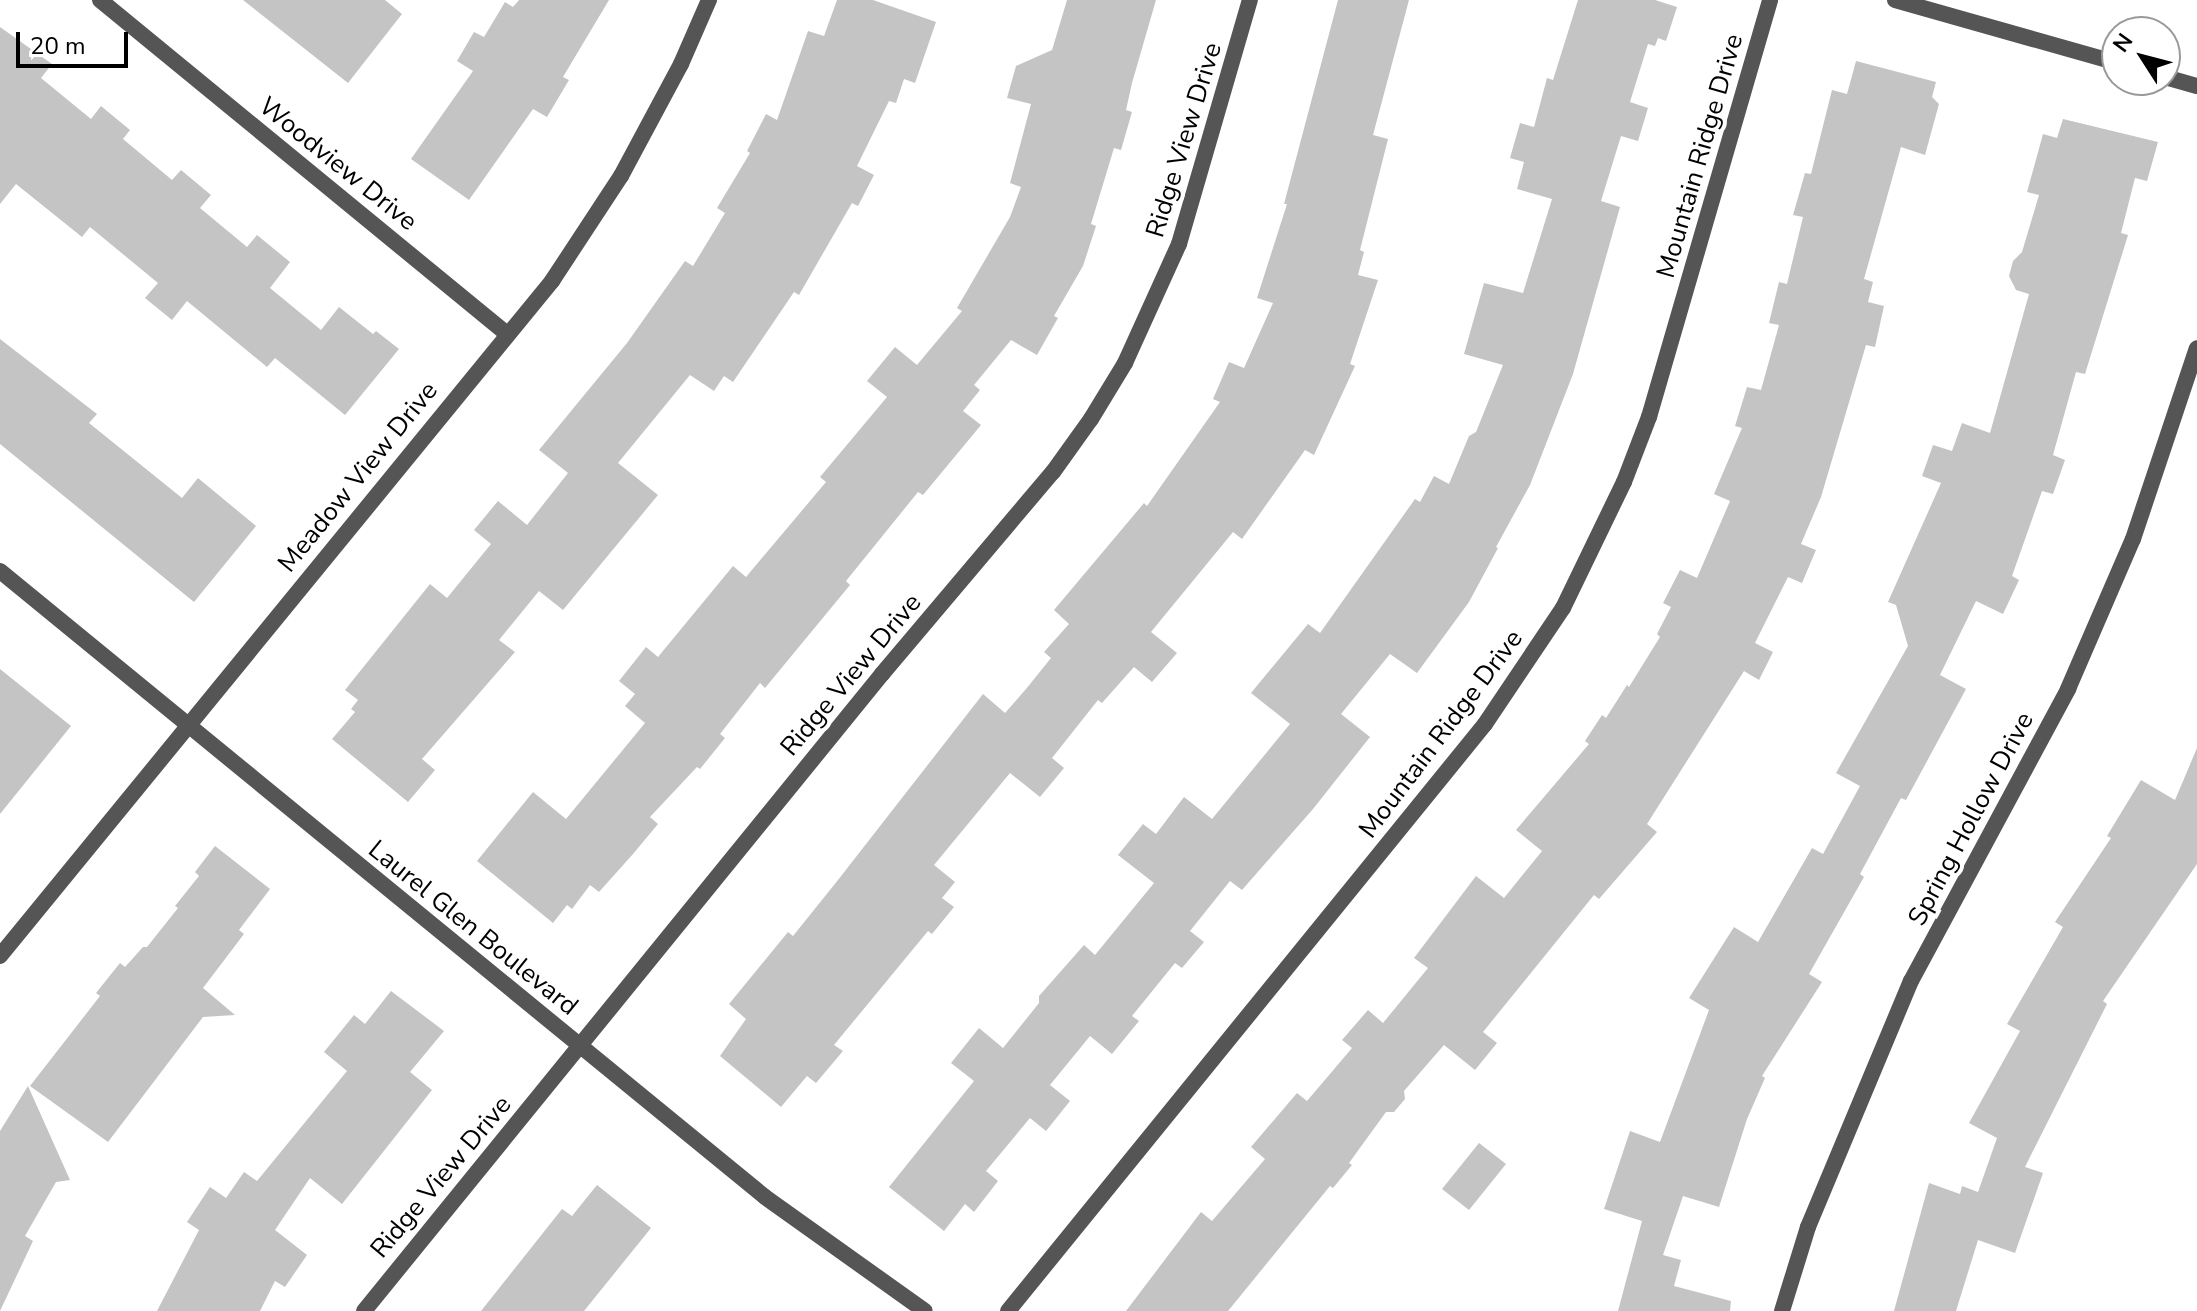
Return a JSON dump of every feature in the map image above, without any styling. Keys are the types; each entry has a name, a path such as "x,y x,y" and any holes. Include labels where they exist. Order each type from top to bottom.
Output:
{"street":[{"name":"Woodview Drive","path":"100,0 507,334"},
{"name":"Meadow View Drive","path":"0,956 186,724 552,281 621,176 681,64 709,0"},
{"name":"Ridge View Drive","path":"364,1311 882,674 1053,472 1091,419 1131,351 1179,244 1250,0"},
{"name":"Mountain Ridge Drive","path":"1008,1311 1485,724 1563,608 1624,482 1649,417 1770,0"},
{"path":"1895,0 2101,58"},
{"name":"Spring Hollow Drive","path":"1782,1311 1808,1227 1911,981 2068,689 2133,539 2197,348"},
{"name":"Laurel Glen Boulevard","path":"0,571 765,1197 925,1311"}],"building":[{"path":"243,0 385,0 402,14 348,83"},
{"path":"519,0 609,0 563,77 569,80 547,117 533,109 469,200 411,159 473,71 457,61 474,32 484,37 505,2 513,7"},
{"path":"837,0 873,0 936,22 915,83 904,79 896,103 889,101 857,166 874,175 858,206 852,203 799,295 794,292 733,382 724,376 714,391 690,375 618,463 658,495 563,610 539,591 499,640 515,652 422,759 435,770 408,802 332,739 355,712 351,709 358,700 345,690 430,584 447,598 491,544 474,530 498,501 527,525 568,473 539,450 627,343 685,261 693,266 725,213 717,208 750,153 747,151 766,114 777,120 808,31 824,36"},
{"path":"1067,0 1156,0 1132,83 1126,110 1132,112 1121,150 1114,148 1091,224 1096,226 1083,266 1054,316 1058,318 1037,355 1011,340 974,385 980,390 963,411 981,425 923,495 918,492 846,581 850,585 765,688 760,683 720,734 725,738 700,769 697,767 650,817 658,824 633,854 599,892 590,885 572,909 567,905 553,923 477,861 533,792 566,819 645,723 625,706 635,694 619,681 646,647 658,657 733,566 746,577 826,482 820,477 887,397 867,381 895,347 917,365 962,311 957,308 1010,217 1021,187 1010,183 1031,104 1007,98 1016,66 1052,50"},
{"path":"1338,0 1409,0 1373,135 1388,139 1360,250 1364,252 1358,275 1378,280 1350,364 1355,366 1314,455 1305,450 1242,539 1233,532 1151,632 1177,653 1152,682 1134,667 1102,703 1098,700 1052,758 1064,768 1040,797 1010,773 934,865 955,882 942,898 954,907 932,934 928,931 834,1045 843,1051 816,1083 807,1076 781,1107 720,1056 746,1019 729,1004 788,932 793,936 983,694 1005,713 1026,689 1051,658 1044,652 1069,624 1054,610 1144,503 1147,506 1220,402 1213,399 1229,362 1244,368 1273,303 1257,298 1287,204 1284,204"},
{"path":"1578,0 1655,0 1677,7 1666,41 1658,38 1655,46 1648,44 1630,102 1648,108 1638,141 1621,136 1601,201 1620,207 1573,374 1530,485 1498,548 1469,602 1417,673 1390,654 1341,714 1370,737 1313,809 1242,890 1230,881 1190,931 1204,942 1182,968 1175,963 1132,1016 1139,1021 1112,1054 1090,1036 1050,1085 1070,1101 1046,1131 1030,1118 986,1171 998,1181 974,1212 965,1204 944,1231 889,1187 974,1081 951,1063 979,1028 1003,1048 1039,1003 1039,996 1084,945 1095,955 1154,883 1118,855 1143,824 1156,834 1184,797 1212,819 1290,724 1251,693 1308,624 1320,633 1415,499 1420,502 1434,476 1449,484 1469,436 1476,432 1503,365 1464,354 1484,283 1523,293 1552,199 1517,189 1524,162 1510,158 1520,123 1534,127 1547,78 1553,80"},
{"path":"0,27 52,64 41,78 91,119 101,106 130,130 123,139 172,180 181,170 211,195 200,208 247,247 257,235 290,262 270,288 321,330 339,307 373,334 376,331 399,349 345,415 275,358 267,367 187,301 172,320 145,298 158,283 90,227 82,237 16,184 0,204"},
{"path":"1856,61 1936,82 1932,97 1939,104 1925,155 1901,147 1864,279 1873,282 1868,302 1884,306 1875,347 1866,345 1821,497 1801,544 1816,550 1802,583 1788,577 1755,643 1773,652 1759,680 1744,671 1647,824 1657,832 1599,899 1594,895 1483,1032 1497,1043 1475,1070 1444,1045 1404,1091 1405,1099 1394,1112 1386,1112 1349,1163 1352,1165 1333,1188 1330,1186 1228,1311 1126,1311 1201,1212 1212,1221 1265,1159 1251,1147 1297,1093 1307,1101 1352,1048 1342,1040 1368,1010 1383,1023 1428,968 1414,958 1476,876 1504,898 1542,851 1516,830 1589,744 1585,741 1602,715 1606,718 1627,685 1629,687 1660,637 1657,634 1671,607 1663,603 1680,570 1697,578 1730,501 1714,494 1742,428 1735,426 1747,387 1761,390 1779,325 1769,323 1779,282 1787,284 1803,217 1793,215 1805,173 1811,174 1832,90 1847,94"},
{"path":"2063,119 2158,142 2147,181 2135,178 2121,233 2128,235 2085,374 2076,372 2053,455 2065,460 2053,494 2042,491 2012,576 2019,580 2003,614 1976,601 1940,675 1966,689 1906,800 1901,798 1860,874 1864,877 1809,974 1822,982 1762,1076 1765,1078 1747,1119 1719,1207 1683,1196 1663,1255 1681,1260 1674,1286 1731,1301 1730,1311 1618,1311 1642,1221 1604,1209 1630,1131 1660,1142 1709,1010 1689,998 1734,927 1758,942 1812,848 1823,854 1860,786 1836,773 1908,646 1896,605 1888,602 1941,483 1922,476 1933,445 1952,451 1962,423 1990,433 2029,294 2016,290 2009,276 2013,261 2022,252 2039,195 2027,192 2043,134 2057,138"},
{"path":"0,339 97,414 89,423 182,498 198,478 256,526 194,602 0,444"},
{"path":"0,669 71,726 0,814"},
{"path":"2197,748 2197,864 2103,1001 2107,1004 2025,1167 2043,1173 2015,1253 1978,1240 1956,1311 1894,1311 1929,1183 1960,1194 1962,1186 1978,1192 1997,1138 1969,1123 2020,1031 2007,1024 2063,927 2055,922 2111,838 2107,836 2141,780 2175,800"},
{"path":"215,846 270,889 239,930 244,934 203,988 235,1015 203,1017 108,1142 30,1086 100,996 96,993 120,963 125,967 143,947 147,947 178,908 175,906 199,876 195,872"},
{"path":"391,991 444,1031 410,1072 432,1090 342,1204 310,1178 275,1230 307,1255 285,1287 275,1281 260,1311 157,1311 199,1230 187,1222 210,1187 226,1198 244,1172 257,1181 347,1071 324,1052 354,1015 365,1024"},
{"path":"28,1086 70,1180 56,1182 25,1236 33,1241 0,1311 0,1131"},
{"path":"1479,1143 1506,1164 1469,1210 1442,1189"},
{"path":"597,1185 651,1228 584,1311 481,1311 562,1209 572,1216"}]}
